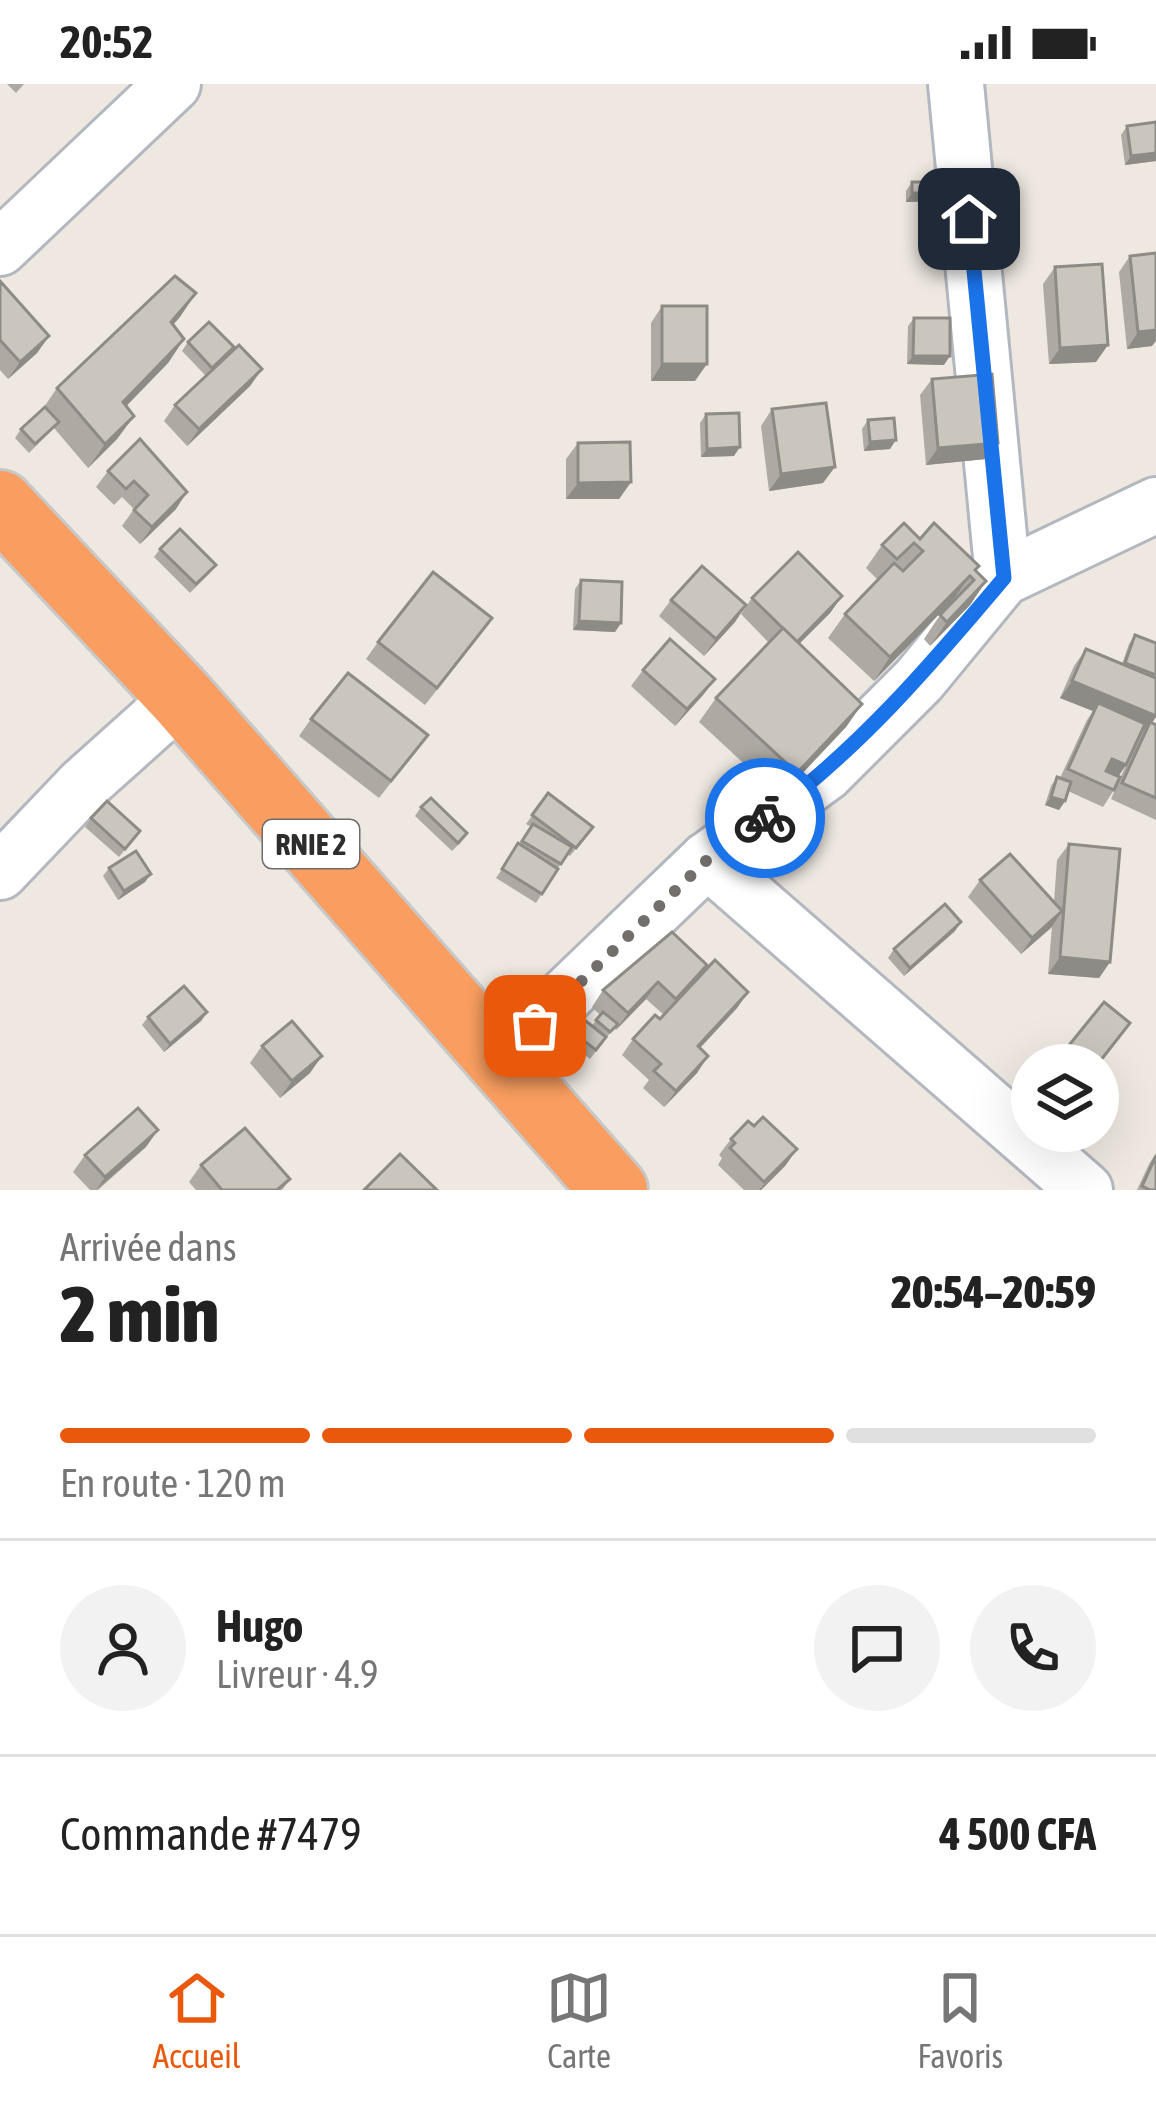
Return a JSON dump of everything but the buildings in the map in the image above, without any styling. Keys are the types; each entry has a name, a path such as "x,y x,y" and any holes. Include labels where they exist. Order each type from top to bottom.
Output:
{"highway":[{"name":"RNIE 2","path":"0,504 181,697 614,1190"}],"street":[{"path":"0,248 173,84"},
{"path":"956,84 1004,578"},
{"path":"500,1059 707,860 826,773 919,680 1004,578 1156,505"},
{"path":"0,872 84,784 181,697"},
{"path":"707,860 1085,1190"}],"way so far":[{"path":"535,1026 707,860 765,818"}],"route":[{"path":"765,818 826,773 919,680 1004,578 969,219"}]}
